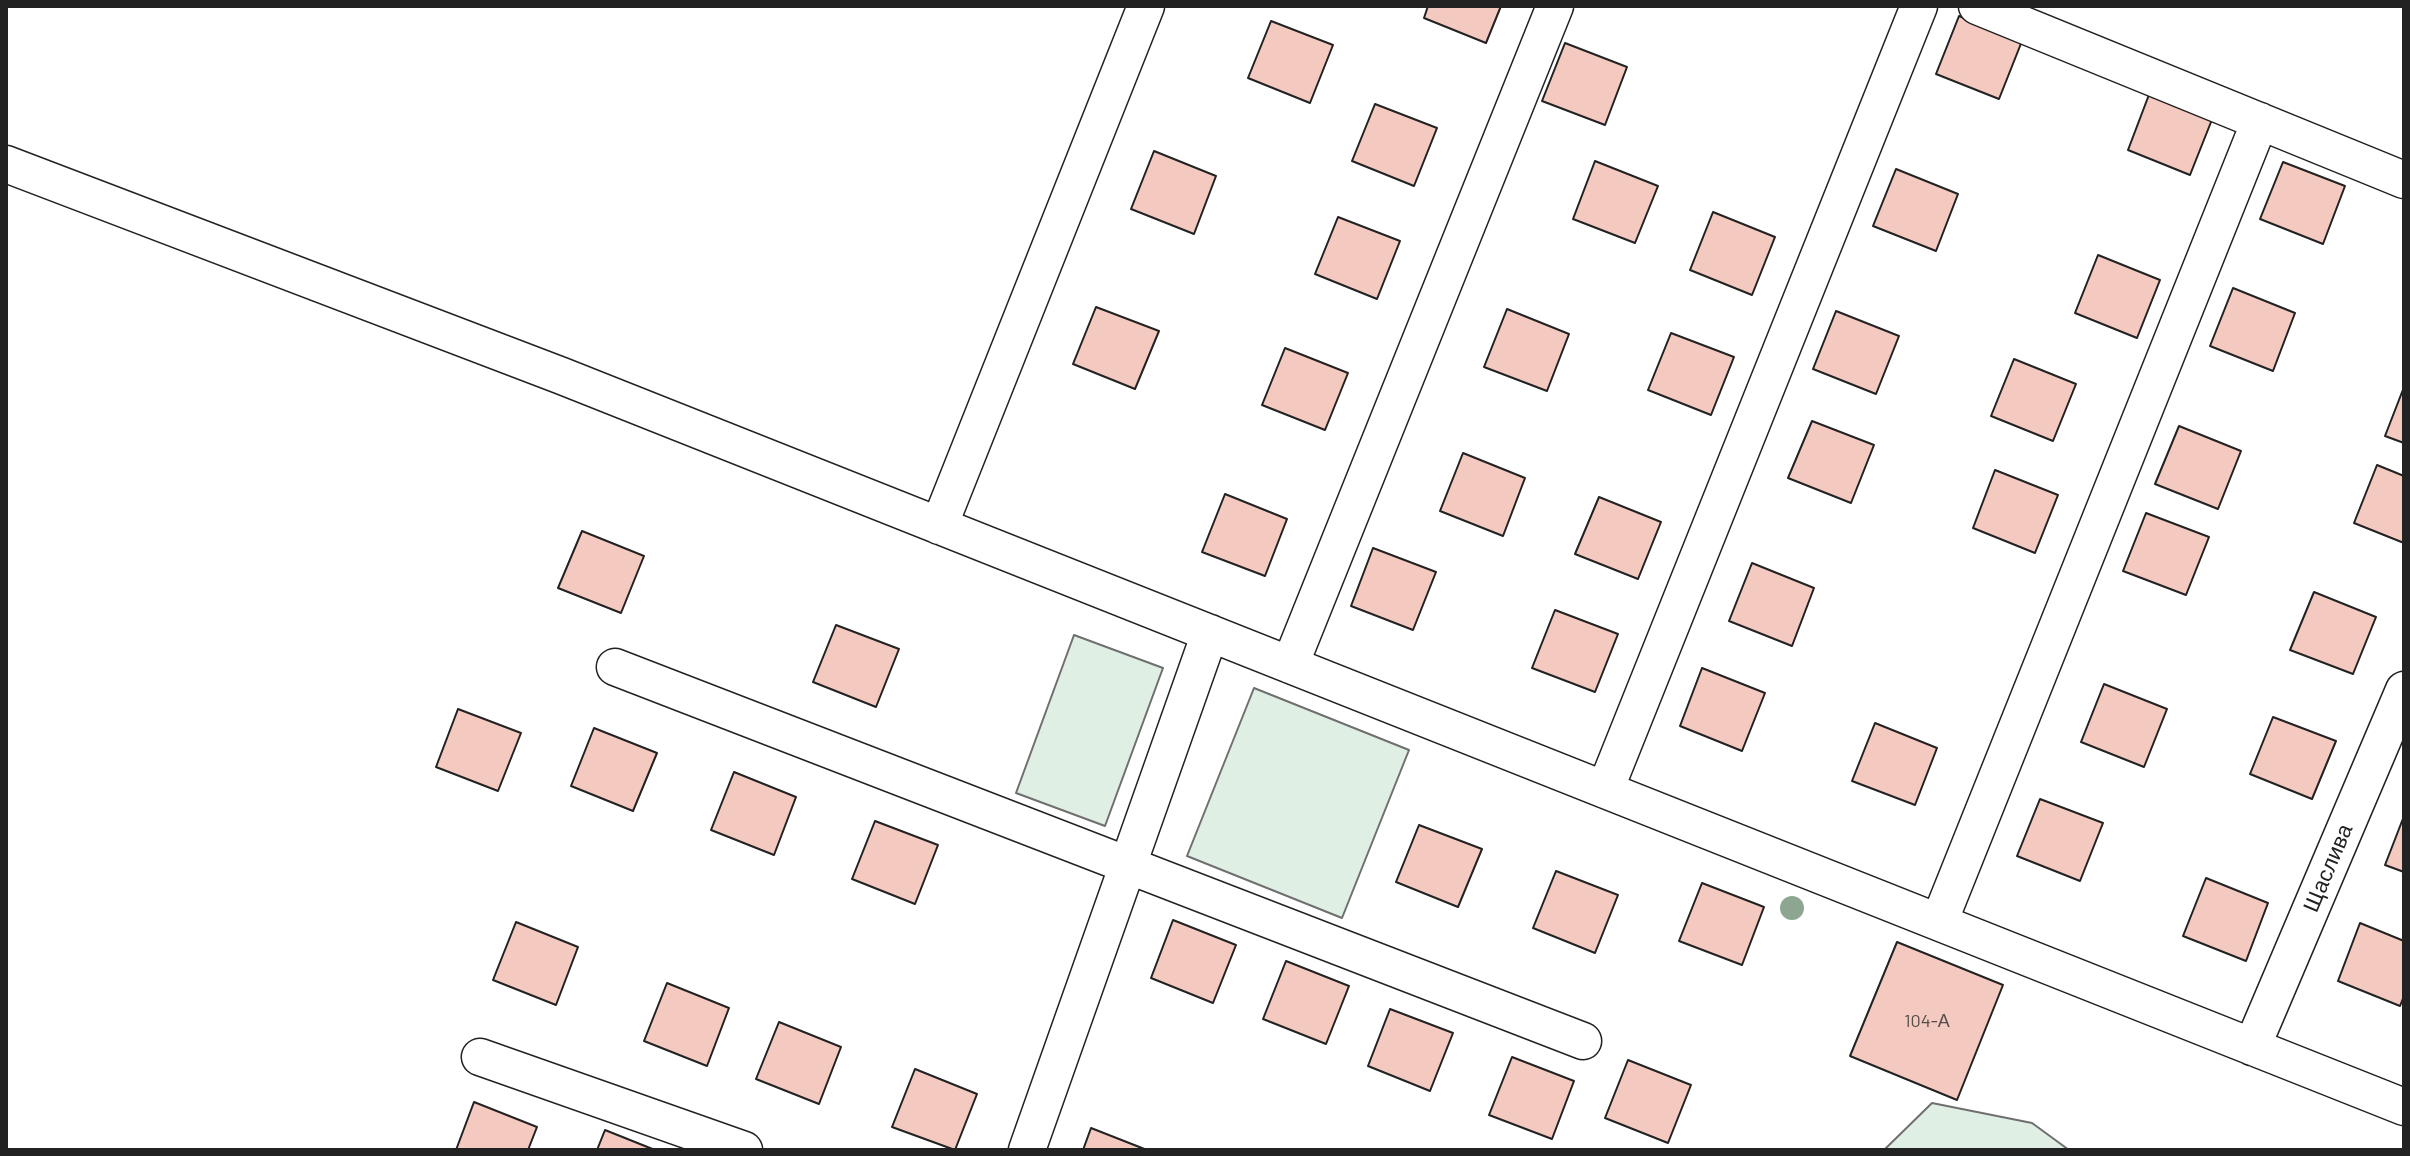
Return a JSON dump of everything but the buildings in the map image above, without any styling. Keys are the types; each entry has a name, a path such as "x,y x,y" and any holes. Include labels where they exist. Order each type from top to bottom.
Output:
{"street":[{"path":"939,526 1146,6"},
{"path":"1290,665 1555,6"},
{"path":"1605,790 1919,6"},
{"path":"1977,6 2404,180"},
{"path":"1939,922 2260,121"},
{"path":"6,164 562,376 2404,1107"},
{"path":"1027,1150 1210,633"},
{"path":"615,667 1583,1041"},
{"name":"Щаслива","path":"2252,1047 2404,690"},
{"path":"480,1057 744,1150"}],"green space":[{"path":"1074,635 1163,668 1105,826 1016,793"},
{"path":"1254,688 1409,750 1342,918 1187,856"},
{"path":"1932,1103 2032,1123 2069,1150 1884,1150"}]}
